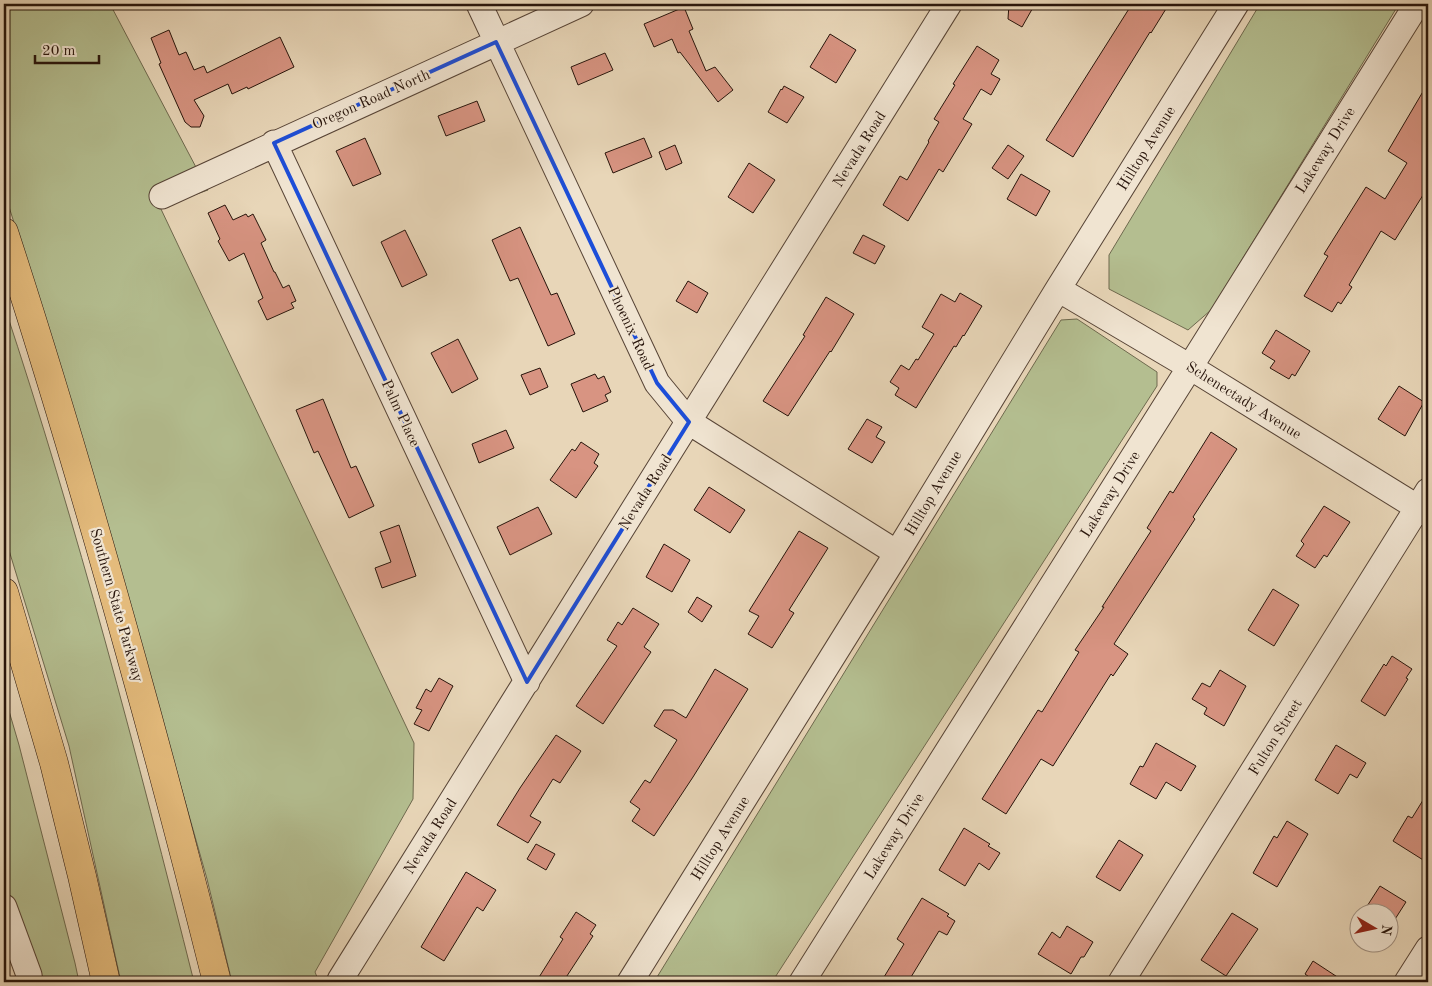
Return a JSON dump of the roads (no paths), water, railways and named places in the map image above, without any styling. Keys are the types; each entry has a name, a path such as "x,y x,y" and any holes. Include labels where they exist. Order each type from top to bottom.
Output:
{"highway":[{"name":"Southern State Parkway","path":"4,232 47,368 115,598 179,831 217,982"},
{"path":"4,592 54,763 106,982"}],"street":[{"name":"Phoenix Road","path":"479,4 657,382 689,422 897,553"},
{"name":"Oregon Road North","path":"162,196 274,143 581,4"},
{"name":"Nevada Road","path":"340,981 949,4"},
{"name":"Hilltop Avenue","path":"630,982 1236,4"},
{"name":"Lakeway Drive","path":"802,982 1190,367 1416,4"},
{"name":"Palm Place","path":"274,143 527,682"},
{"name":"Schenectady Avenue","path":"1058,289 1425,504"},
{"name":"Fulton Street","path":"1121,982 1425,504"},
{"path":"4,907 30,982"},
{"path":"1407,982 1428,949"}]}
